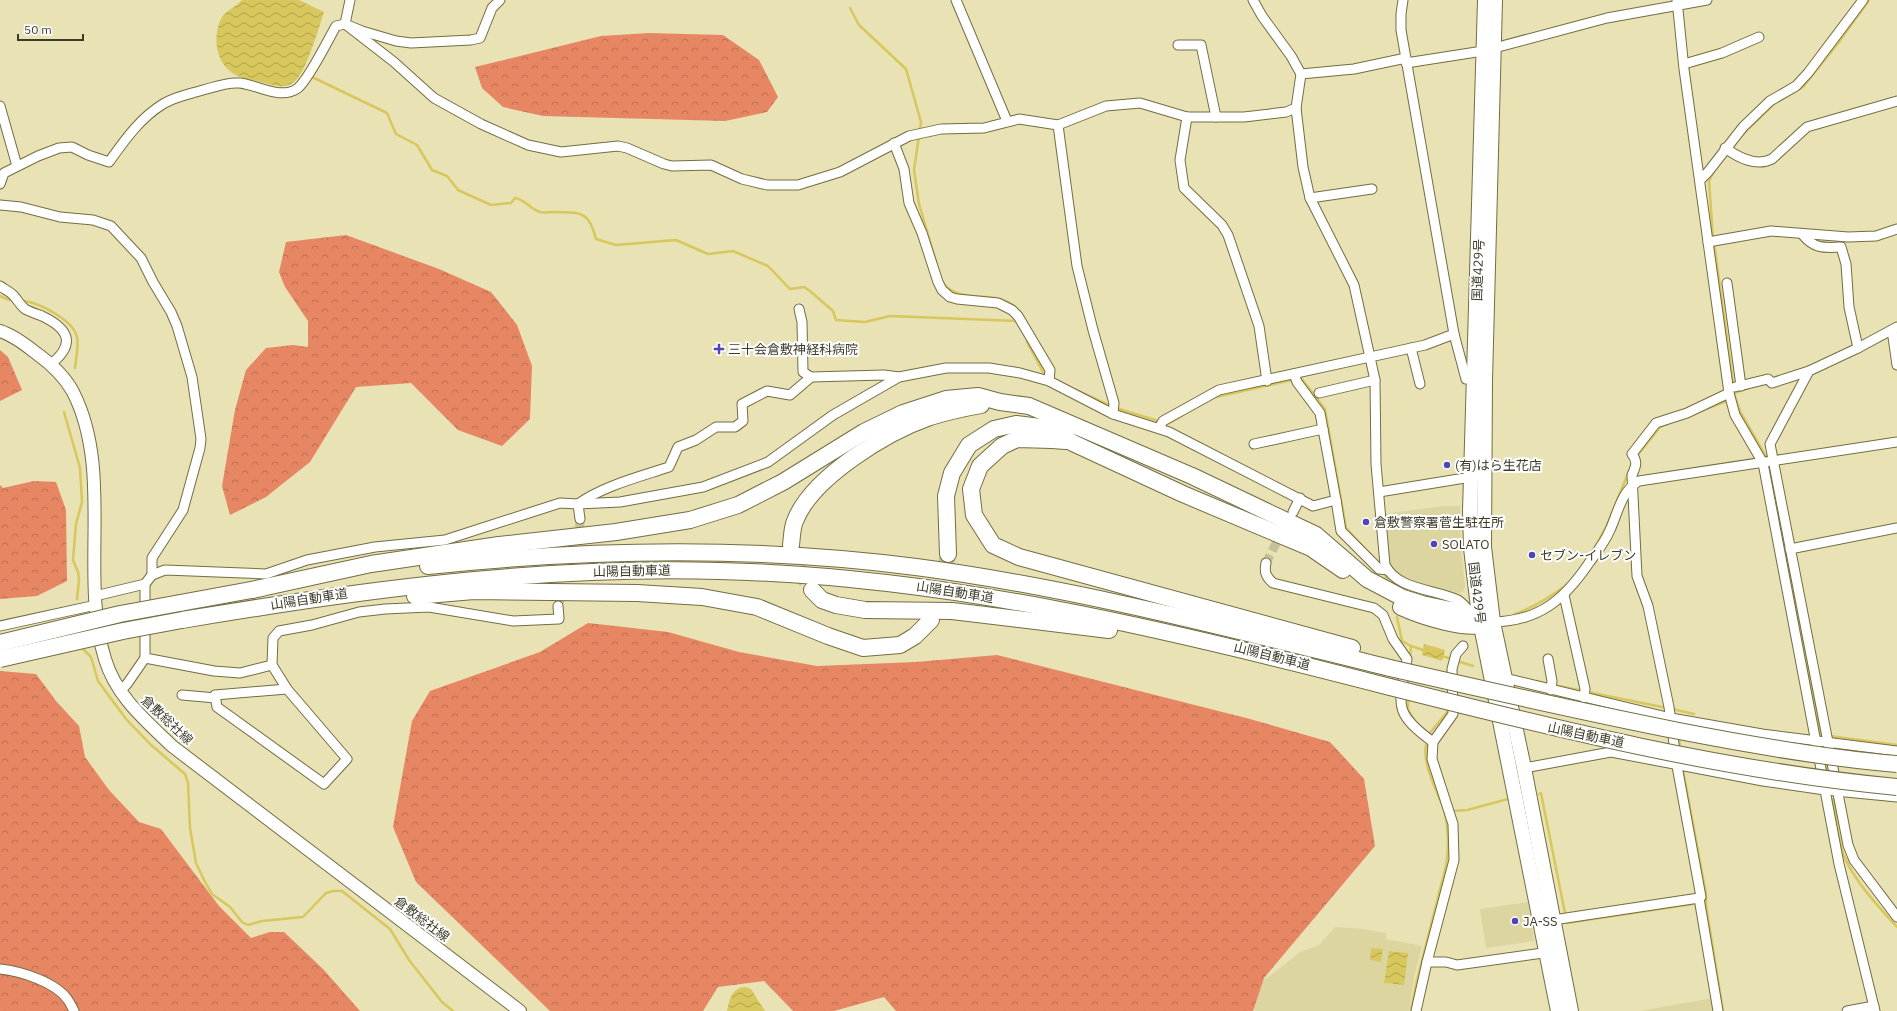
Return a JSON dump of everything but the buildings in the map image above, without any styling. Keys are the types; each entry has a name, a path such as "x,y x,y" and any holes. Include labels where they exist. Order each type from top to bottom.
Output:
{"highway":[{"name":"国道429号","path":"1484,0 1488,50 1480,380 1484,547 1481,620 1505,678 1524,768 1562,919 1553,951 1558,1011"},
{"name":"国道429号","path":"1488,50 1495,0"},
{"name":"国道429号","path":"1480,380 1471,477 1471,548 1481,620 1553,951 1571,1011"},
{"path":"252,590 379,562 498,545 616,532 690,520 738,505 783,482 864,432 903,413 946,400 978,396 1000,402 1029,406 1061,418 1192,476 1316,535 1367,578 1403,598 1481,620"},
{"path":"791,545 794,522 801,508 811,494 831,474 867,449 930,417 965,408 1000,402"},
{"path":"948,554 946,496 952,473 969,445 994,429 1016,424 1056,431 1073,443 1184,494 1311,548 1381,598 1400,607 1420,615 1440,620 1481,620"},
{"path":"1073,443 1052,440 1017,439 1002,446 980,466 971,489 974,515 993,544 1018,557 1374,654 1390,668"},
{"name":"山陽自動車道","path":"0,643 120,614 252,590 393,569 557,555 646,552 721,552 795,556 916,567 1040,588 1217,626 1390,668 1620,719 1744,744 1868,762 1897,764"},
{"name":"山陽自動車道","path":"0,659 123,631 182,620 395,587 478,579 557,573 646,570 720,570 854,579 920,587 1038,606 1232,646 1526,722 1741,766 1897,787"},
{"path":"812,590 822,600 836,605 865,610 952,611 1232,646"},
{"path":"254,608 474,591 637,593 694,597 757,607 828,636 863,648 900,645 915,636 931,620"}],"main road":[{"name":"倉敷総社線","path":"0,331 28,347 51,364 73,391 85,423 93,476 96,600 105,660 120,691 132,708 172,746 520,1011"}],"street":[{"path":"345,24 350,0"},
{"path":"0,184 4,173 38,156 59,148 72,147 88,155 109,162 127,136 147,116 162,104 174,99 229,83 240,83 282,93 289,92 297,88 304,80 336,26 345,24 362,31 396,41 411,43 471,40 480,38 492,8 500,0"},
{"path":"956,0 978,49 1007,121"},
{"path":"1253,0 1262,16 1291,56 1301,74 1296,108 1303,167 1310,198 1354,285 1375,380 1376,464 1385,570"},
{"path":"1403,0 1401,30 1454,334 1466,379 1480,380"},
{"path":"1301,74 1354,69 1488,50 1607,18 1677,3 1707,0"},
{"path":"1700,180 1728,150 1743,127 1770,101 1796,86 1808,74 1863,0"},
{"path":"1677,3 1700,180 1712,241 1733,388"},
{"path":"345,24 394,62 434,98 481,124 528,145 549,151 572,152 618,146 627,148 664,164 672,166 711,165 742,179 767,185 798,185 840,172 894,143 920,133 941,129 984,128 1007,121 1019,120 1058,125 1106,106 1140,103 1187,117 1244,117 1286,112 1296,108"},
{"path":"1684,64 1722,53 1759,37"},
{"path":"1178,45 1201,45 1216,117"},
{"path":"1728,150 1755,163 1767,162 1807,127 1897,101"},
{"path":"0,106 17,166"},
{"path":"1187,117 1180,160 1184,188 1222,225 1228,235 1259,326 1267,381"},
{"path":"1058,125 1077,266 1114,410"},
{"path":"894,143 904,169 909,203 922,233 942,290 950,297 957,299 1005,305 1018,316 1050,377"},
{"path":"1310,198 1372,189"},
{"path":"0,205 21,207 60,217 93,220 111,226 141,258 171,312 177,326 192,377 201,438 200,448 183,510 152,558 152,575"},
{"path":"1712,241 1771,231 1859,237 1876,236 1897,229"},
{"path":"1802,234 1808,242 1823,248 1850,245 1859,237"},
{"path":"1841,247 1846,264 1849,306 1858,346"},
{"path":"1727,283 1735,415 1769,463 1790,549 1850,854 1897,917"},
{"path":"0,286 12,294 25,309 44,317 60,327 66,334 67,341 65,349 61,356 51,364"},
{"path":"798,309 802,322 803,372 812,377 884,375 899,377 946,368 982,368 1050,377 1114,410 1161,424 1313,506 1336,500"},
{"path":"1718,1011 1700,901 1701,897 1677,766 1670,712 1648,606 1637,576 1632,484 1632,475 1636,458 1632,454 1656,423 1686,412 1733,388 1768,379 1772,383 1809,371 1895,328 1897,365"},
{"path":"1161,424 1219,390 1267,381 1296,378 1370,357 1425,345 1454,334"},
{"path":"1411,348 1420,384"},
{"path":"1809,371 1770,444 1769,463 1825,790 1849,907 1874,1008 1847,1011"},
{"path":"578,504 588,497 669,467 678,447 696,440 716,427 735,427 743,421 742,404 767,392 790,395 812,377"},
{"path":"0,626 96,600 145,584 152,575 165,570 266,574 315,559 375,547 445,540 560,503 578,504 620,502 703,488 768,462 833,415 899,377"},
{"path":"1296,378 1318,408 1341,531 1366,556 1398,580 1457,600 1481,620 1511,622 1549,607 1564,595 1578,579 1610,531 1625,493 1632,484 1638,481 1769,463 1897,442"},
{"path":"1320,393 1375,380"},
{"path":"1254,444 1323,429"},
{"path":"1379,492 1471,477"},
{"path":"1293,512 1300,498"},
{"path":"578,504 580,518"},
{"path":"1790,549 1897,528"},
{"path":"1266,563 1264,570 1267,577 1273,583 1374,608 1383,615 1393,639 1407,658 1400,700 1401,709 1406,719 1433,742"},
{"path":"120,691 127,684 145,658 145,584"},
{"path":"1564,595 1584,694"},
{"path":"287,689 215,695 217,707 324,784 347,759 287,689 272,665 273,638 279,631 312,625 359,612 429,607 513,621 559,619 558,606"},
{"path":"1416,1011 1427,962 1454,860 1453,824 1432,759 1433,742 1453,714 1452,669 1454,660 1463,646"},
{"path":"145,658 214,671 240,673 272,665"},
{"path":"1548,658 1551,686"},
{"path":"1505,678 1551,686 1762,734 1897,751"},
{"path":"182,695 216,698"},
{"path":"1524,768 1611,752 1677,766 1825,790 1897,797"},
{"path":"1562,919 1700,901"},
{"path":"1427,962 1446,962 1457,965 1553,951"},
{"path":"0,969 38,979 52,986 67,999 74,1011"}],"shaded area":[{"path":"1444,506 1460,506 1461,546 1465,587 1463,592 1451,594 1401,576 1390,568 1384,514"},
{"path":"1528,902 1534,941 1486,948 1480,909"},
{"path":"1335,927 1363,929 1386,933 1386,939 1422,946 1414,977 1409,1011 1255,1011 1249,996 1257,984 1300,952 1319,945"},
{"path":"1713,998 1715,1011 1640,1011"}],"green space":[{"path":"649,33 723,35 759,60 778,97 767,112 725,121 543,116 503,107 482,88 475,67 601,36"},
{"path":"346,235 439,269 491,292 517,325 532,366 530,419 502,446 458,430 411,383 356,387 310,462 266,497 230,515 222,486 235,410 246,370 266,348 293,345 308,347 308,321 285,287 279,272 286,242"},
{"path":"0,350 8,357 22,390 0,401"},
{"path":"34,481 56,482 66,510 67,581 37,596 0,599 0,485 3,488"},
{"path":"588,623 668,632 739,652 817,666 916,662 997,655 1250,719 1330,742 1364,779 1375,846 1264,978 1253,1011 896,1011 884,997 834,1011 793,1011 764,981 718,987 703,1011 550,1011 416,882 393,827 412,721 430,691 540,652"},
{"path":"0,671 36,674 56,701 79,726 85,757 109,790 139,822 161,829 219,906 251,938 270,932 284,932 323,969 360,1011 0,1011"}],"water":[{"path":"242,0 299,0 324,12 312,49 303,69 299,77 291,84 287,86 276,86 241,77 231,72 221,60 218,52 216,36 220,21 227,12"},
{"path":"1424,644 1445,650 1442,661 1422,655"},
{"path":"1371,948 1383,949 1381,962 1370,960"},
{"path":"1389,951 1408,953 1404,985 1384,983"},
{"path":"745,987 751,989 765,1011 727,1011 730,999 734,992"}],"waterway":[{"path":"1739,138 1774,104 1803,87 1839,42 1869,0"},
{"path":"850,8 859,25 906,69 921,122 920,131"},
{"path":"312,77 387,113 396,134 417,145 432,170 447,176 458,190 491,205 511,203 515,198 540,212 576,213 582,215 590,222 596,239 616,245 676,240 708,254 733,251 768,266 790,289 804,287 810,291 833,311 836,320 865,322 890,316 1017,321"},
{"path":"919,136 914,170 919,204 937,265"},
{"path":"1713,238 1709,181 1714,171"},
{"path":"1714,243 1735,397 1740,411 1768,460"},
{"path":"943,283 951,290 960,294 1001,299 1011,304 1019,311"},
{"path":"0,296 9,300"},
{"path":"25,301 56,314 74,331 78,344 75,368"},
{"path":"1022,315 1028,326"},
{"path":"1027,337 1027,342 1043,372 1047,374"},
{"path":"1051,377 1062,383"},
{"path":"1216,397 1301,378 1325,409 1346,528 1381,566"},
{"path":"1734,393 1749,388"},
{"path":"1076,390 1111,406"},
{"path":"1703,410 1727,401"},
{"path":"1116,408 1168,424 1183,415"},
{"path":"64,412 80,468 82,502 76,524 73,560 78,572 79,580 77,599"},
{"path":"1637,456 1660,427 1669,423"},
{"path":"1595,547 1607,525 1629,471"},
{"path":"1779,512 1821,737"},
{"path":"1384,572 1388,582"},
{"path":"1515,614 1543,601 1569,583"},
{"path":"1397,617 1402,641 1411,646 1410,659"},
{"path":"1411,646 1426,651"},
{"path":"81,647 91,657 98,681 126,719 150,744 185,774 188,783 190,828 196,863 212,894 230,907 242,922 248,925 262,921 303,917 326,893 342,891 390,929 409,960 442,1002 453,1011"},
{"path":"1442,656 1452,659"},
{"path":"1457,661 1473,666"},
{"path":"1537,681 1549,684"},
{"path":"1554,685 1583,691"},
{"path":"1588,692 1667,708"},
{"path":"1408,698 1408,710 1415,721"},
{"path":"1429,734 1448,711 1448,707"},
{"path":"1672,709 1694,714"},
{"path":"1830,736 1897,745"},
{"path":"1679,737 1680,749"},
{"path":"1411,1011 1417,980 1446,866 1448,852 1446,817 1428,770 1425,753 1426,745"},
{"path":"1826,762 1828,773"},
{"path":"1683,770 1706,894 1706,905 1723,1011"},
{"path":"1539,794 1541,793 1567,923 1706,902"},
{"path":"1452,811 1467,810 1508,799"},
{"path":"1833,799 1837,828 1844,856 1854,875 1882,911 1897,927"}],"tunnel":[{"path":"558,606 579,546 580,519"},
{"path":"1266,563 1282,532"},
{"path":"791,545 796,565 812,590"},
{"path":"931,620 944,588 947,557"}],"place":[{"name":"三十会倉敷神経科病院","path":"719,349"},
{"name":"(有)はら生花店","path":"1447,465"},
{"name":"倉敷警察署菅生駐在所","path":"1366,522"},
{"name":"SOLATO","path":"1434,544"},
{"name":"セブン-イレブン","path":"1532,555"},
{"name":"JA-SS","path":"1515,921"}]}
